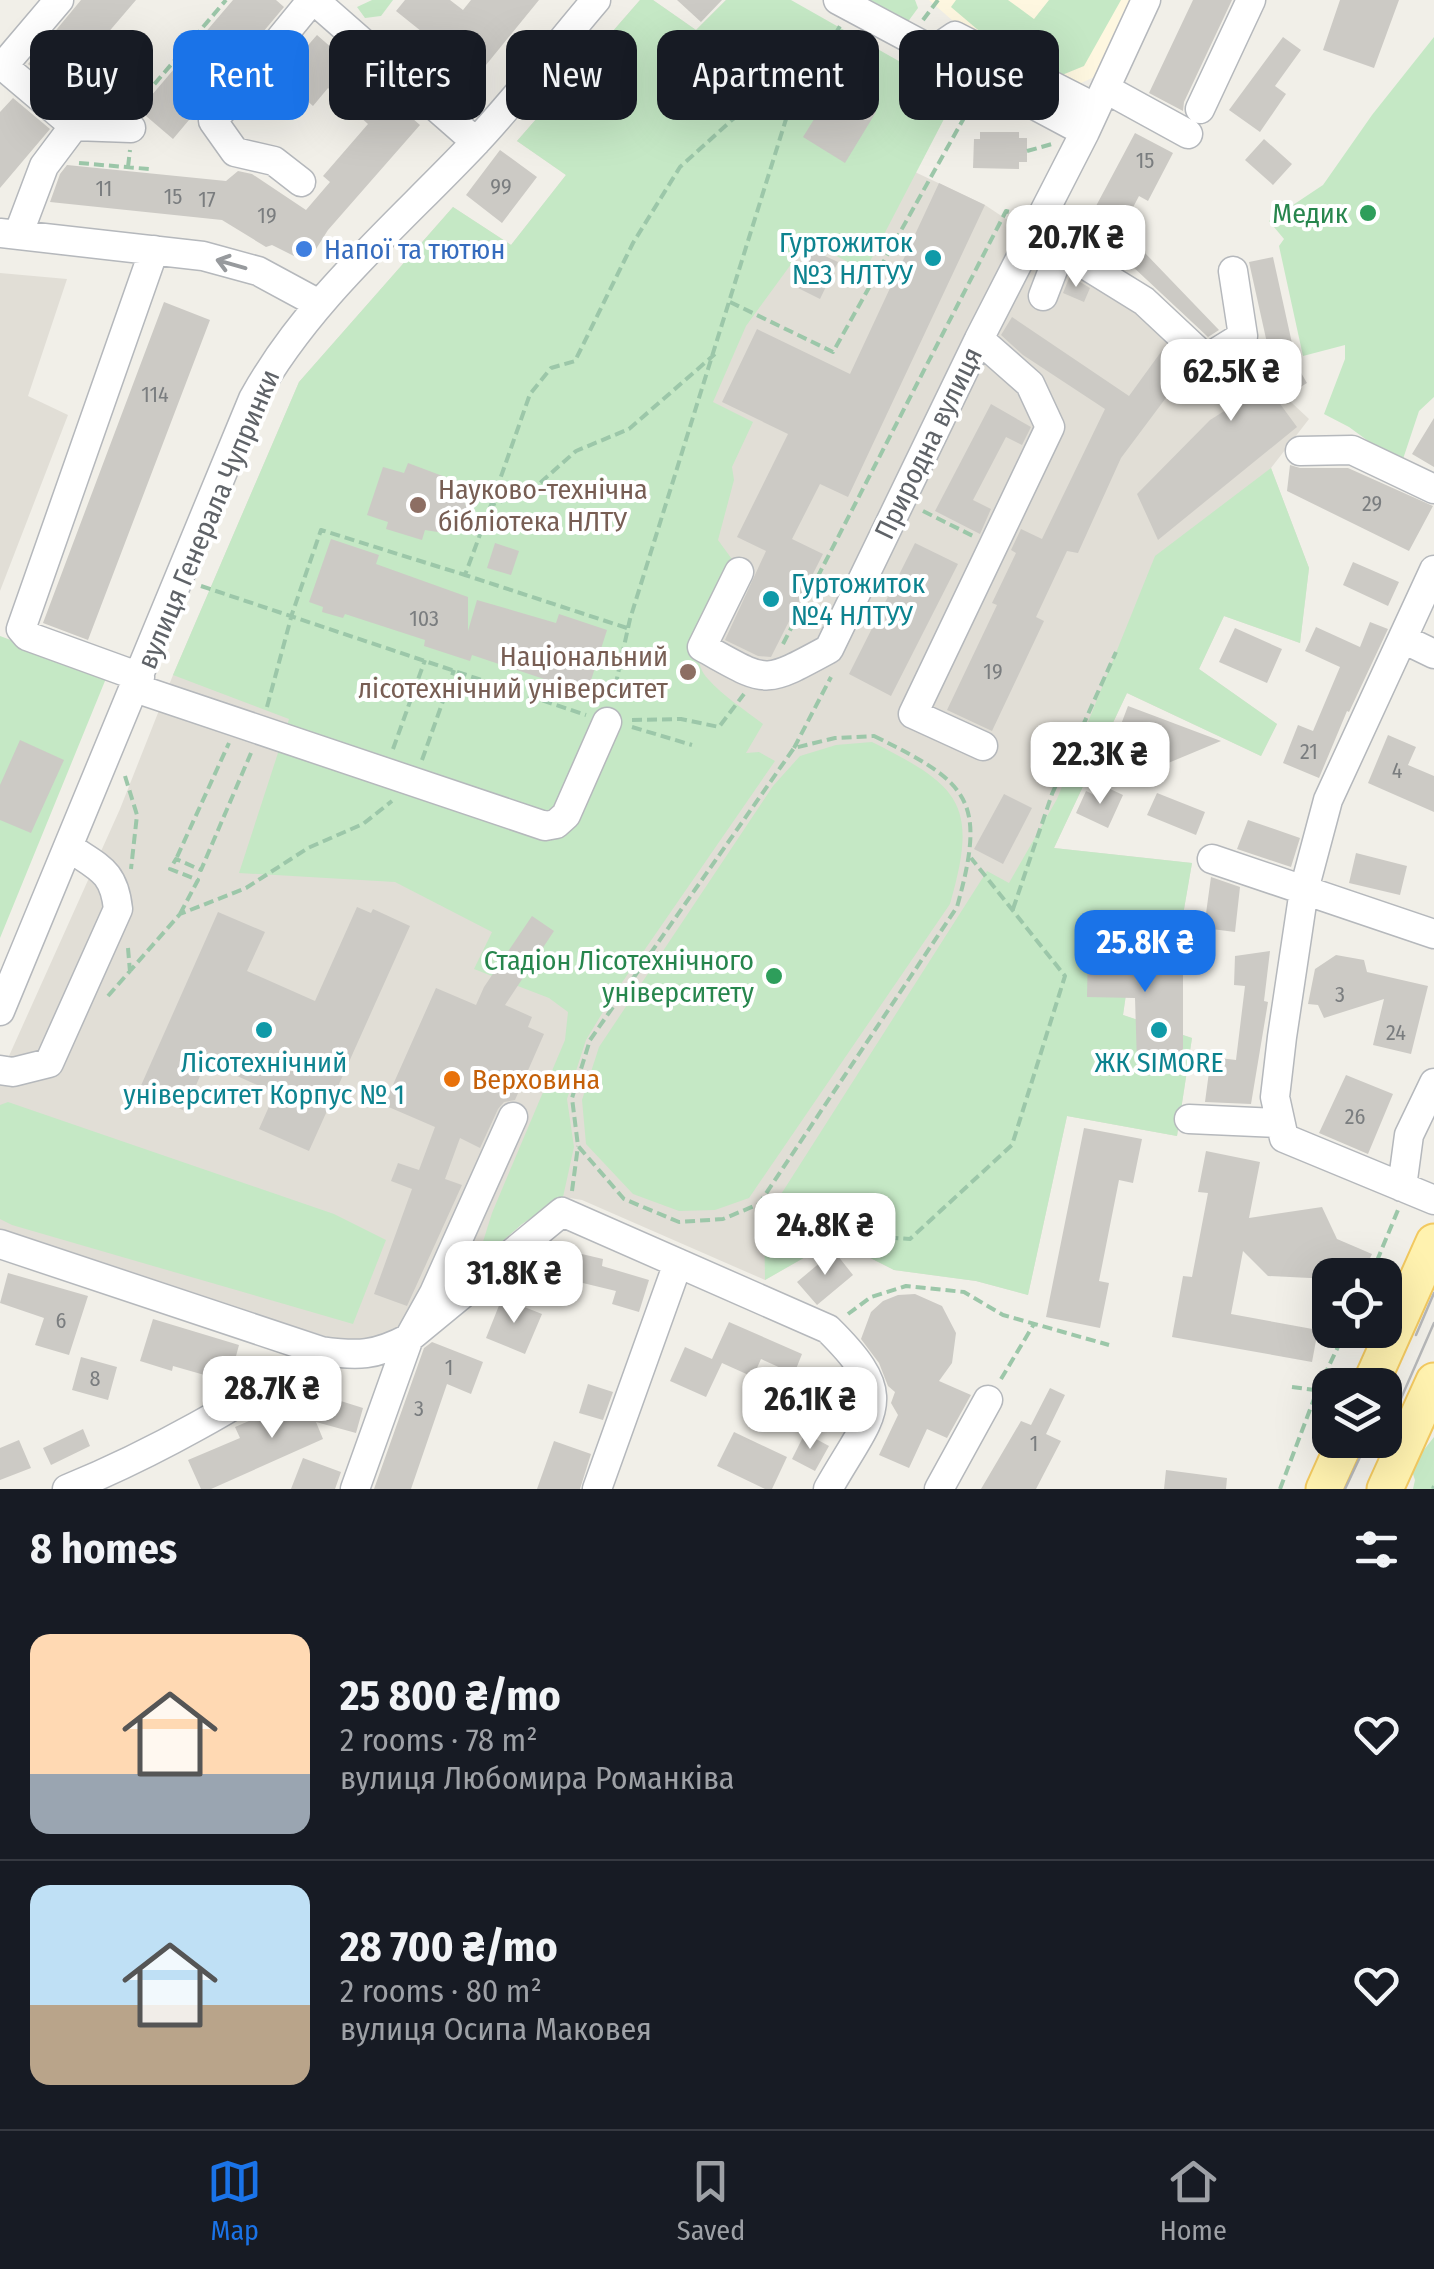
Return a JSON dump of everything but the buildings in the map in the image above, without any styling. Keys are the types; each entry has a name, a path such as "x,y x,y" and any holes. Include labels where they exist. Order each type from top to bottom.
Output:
{"main road":[{"path":"1378,1368 1434,1242"},
{"path":"1386,1489 1434,1381"},
{"path":"1324,1489 1338,1458"}],"street":[{"path":"59,0 2,66 74,126 131,128"},
{"path":"302,182 274,161 236,152 213,121 313,0 476,142"},
{"name":"вулиця Генерала Чупринки","path":"0,1011 13,945 70,848 253,399 272,364 319,304 476,142 596,0"},
{"name":"Природна вулиця","path":"829,649 979,339 1096,110 1146,0"},
{"path":"841,9 933,51 954,36 1096,110 1194,122 1250,0"},
{"path":"74,126 44,166 9,234 204,256 258,271 319,304"},
{"path":"1034,233 1144,300 1206,359 1243,336 1233,271"},
{"path":"1042,296 1061,249"},
{"path":"154,250 21,629 27,636 398,784 545,826 556,824 566,815 607,722"},
{"path":"979,339 1030,384 1050,427 913,714 983,746"},
{"path":"1195,386 1238,374"},
{"path":"1300,450 1352,450 1434,489"},
{"path":"1434,570 1328,800 1304,890 1275,1097 1284,1138 1399,1200 1434,1200"},
{"path":"739,572 702,647 757,677 780,675 829,649"},
{"path":"1403,639 1434,654"},
{"path":"0,1070 13,1072 49,1064 118,909 115,886 103,871 70,848"},
{"path":"1212,860 1434,934"},
{"path":"1399,1200 1410,1135 1434,1083"},
{"path":"355,1489 408,1338 434,1293 513,1118"},
{"path":"1189,1119 1279,1123"},
{"path":"0,1244 320,1352 354,1356 383,1352 408,1338 562,1212 828,1328 870,1378 874,1396 872,1410 828,1489"},
{"path":"597,1489 678,1263"},
{"path":"67,1489 136,1461 233,1408 320,1352"},
{"path":"939,1489 988,1400"},
{"path":"125,1489 136,1461"}],"path":[{"path":"131,128 132,110 226,0"},
{"path":"929,12 938,0"},
{"path":"465,575 530,394 551,368 576,361 633,243 680,167 732,120"},
{"path":"607,722 628,628 786,120"},
{"path":"730,302 833,352 963,120"},
{"path":"1027,151 1052,144"},
{"path":"66,162 149,169"},
{"path":"202,586 607,722 681,719 719,728 757,677 770,670 1006,211"},
{"path":"491,504 531,491 576,451 629,429 715,354"},
{"path":"901,499 992,547"},
{"path":"176,859 201,870 260,731 292,614 321,530 628,628"},
{"path":"569,1215 578,1146 572,1098 590,1040 794,748 836,667 829,649"},
{"path":"1013,908 1052,794 1116,652"},
{"path":"398,784 425,660"},
{"path":"180,914 246,888 308,848 363,824 398,784 454,670"},
{"path":"642,728 692,745"},
{"path":"578,1146 624,1199 679,1222 723,1219 758,1204 958,907 971,858 972,816 952,783 929,763 874,736 836,738 794,748"},
{"path":"106,998 180,914 198,880 170,869 230,740"},
{"path":"758,1204 837,1234 910,1239 1012,1145 1065,976 971,858"},
{"path":"1377,1258 1399,1200"},
{"path":"828,1328 871,1297 906,1286 964,1292 1003,1314 1109,1346"},
{"path":"988,1400 1034,1324"},
{"path":"1292,1387 1312,1390"},
{"path":"1280,1489 1312,1404"}],"shaded area":[{"name":"Національний лісотехнічний університет","path":"640,0 653,0 696,30 657,30 657,120 858,120 917,173 985,205 1137,306 1206,366 1252,360 1254,367 1309,419 1271,468 1309,568 1300,643 1224,616 1199,669 1277,724 1261,756 1127,693 1054,848 1192,863 1179,938 1183,947 1133,946 1123,1015 1192,1038 1177,1136 1067,1116 1028,1295 976,1281 894,1270 835,1240 765,1280 582,1200 563,1197 522,1224 399,1332 350,1344 0,1234 0,1076 120,809 299,382 453,207 511,245 566,175 517,141 535,120 637,120 637,30 614,30"},
{"name":"Національний лісотехнічний університет","path":"726,0 759,30 696,30"},
{"path":"929,0 1137,0 1101,74 1072,87 1059,80 1059,30 963,30"},
{"path":"0,273 67,279 28,396 68,415 0,591"}],"green space":[{"path":"372,0 393,0 381,16 365,18 357,7"},
{"path":"640,0 653,0 696,30 657,30 657,120 879,120 879,50 899,61 899,120 943,120 865,271 808,241 746,326 713,402 753,422 732,467 734,480 718,540 734,562 705,620 698,653 708,679 763,724 746,753 759,752 775,761 586,1040 567,1099 574,1147 563,1197 522,1224 476,1264 492,1213 565,1040 568,1012 549,998 474,969 492,932 395,882 239,873 289,719 173,675 299,382 453,207 511,245 566,175 517,141 535,120 637,120 637,30 614,30"},
{"path":"726,0 791,0 844,30 696,30"},
{"path":"853,0 915,0 918,8 904,27"},
{"path":"956,0 1008,0 1034,19 1049,0 1121,0 1084,66 1062,75 1059,30 978,30 951,7"},
{"name":"Медик","path":"1434,37 1434,397 1419,411 1401,465 1324,414 1345,359 1345,345 1303,356 1279,246 1284,239 1269,221 1323,185"},
{"path":"1271,468 1309,568 1300,643 1224,616 1199,669 1277,724 1261,756 1127,693 1054,848 1192,863 1179,938 1183,947 1133,946 1123,1015 1192,1038 1177,1136 1067,1116 1028,1295 976,1281 894,1270 835,1240 765,1280 764,1221 987,871 1009,883 1057,799 1155,556"},
{"path":"0,636 107,676 0,938"},
{"name":"Стадіон Лісотехнічного університету","path":"872,742 925,772 955,802 962,843 950,904 749,1198 715,1210 679,1211 633,1194 586,1144 582,1100 599,1047 773,786 800,756 836,745"},
{"path":"8,1102 334,1214 386,1240 353,1324 0,1219 0,1105"},
{"path":"1434,1437 1434,1489 1413,1489 1416,1460"}],"tram line":[{"path":"1416,1335 1434,1293"},
{"path":"1402,1396 1434,1323"},
{"path":"1345,1489 1360,1458"}],"place":[{"name":"Медик","path":"1368,213"},
{"name":"Напої та тютюн","path":"304,249"},
{"name":"Гуртожиток №3 НЛТУУ","path":"933,258"},
{"name":"Науково-технічна бібліотека НЛТУ","path":"418,505"},
{"name":"Гуртожиток №4 НЛТУУ","path":"771,599"},
{"name":"Національний лісотехнічний університет","path":"688,672"},
{"name":"Стадіон Лісотехнічного університету","path":"774,976"},
{"name":"Лісотехнічний університет Корпус № 1","path":"264,1030"},
{"name":"ЖК SIMORE","path":"1159,1030"},
{"name":"Верховина","path":"452,1079"}]}
